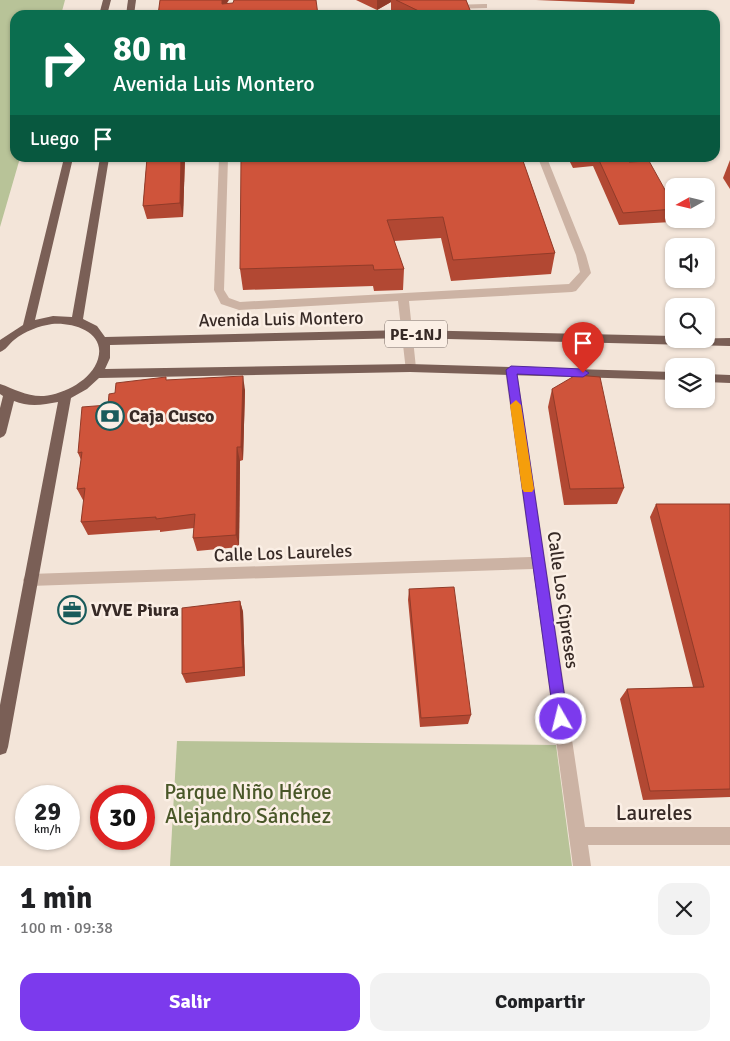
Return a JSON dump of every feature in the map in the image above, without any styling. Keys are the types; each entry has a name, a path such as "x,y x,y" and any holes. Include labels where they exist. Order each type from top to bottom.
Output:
{"main road":[{"path":"28,326 67,162"},
{"path":"77,321 104,162"},
{"path":"0,433 5,392 26,401 45,401 66,396 78,390 96,374 103,363 105,351 103,341 97,332 77,321 53,320 28,326 1,344"},
{"name":"Avenida Luis Montero","path":"103,341 407,334 730,342"},
{"name":"PE-1NJ","path":"96,374 410,368 665,376"},
{"path":"715,378 730,379"},
{"path":"0,747 66,396"}],"street":[{"path":"446,7 483,3"},
{"path":"223,162 219,290 225,301 239,306 572,288 586,273 581,255 544,162"},
{"path":"403,297 410,368"},
{"name":"Calle Los Cipreses","path":"511,370 582,866"},
{"name":"Calle Los Laureles","path":"30,580 538,563"},
{"name":"Laureles","path":"578,836 730,836"}],"green space":[{"path":"0,0 65,0 62,10 10,10 10,162 19,162 0,227"},
{"name":"Parque Niño Héroe Alejandro Sánchez","path":"177,741 556,745 572,866 170,866"}],"building":[{"path":"160,0 222,0 222,4 233,3 234,0 316,0 317,10 159,10"},
{"path":"396,0 466,0 470,10 417,10"},
{"path":"147,162 181,162 180,203 143,206"},
{"path":"241,162 523,162 555,253 453,260 443,217 387,220 404,269 374,270 373,265 240,269"},
{"path":"600,162 650,162 665,190 665,210 623,213"},
{"path":"576,375 600,377 624,488 570,489 552,389"},
{"path":"243,376 241,447 237,447 236,535 193,538 195,514 156,519 156,517 81,522 85,488 77,489 82,452 78,453 82,407 108,405 109,394 115,393 116,383 166,377 166,380"},
{"path":"656,504 730,504 730,789 650,791 627,689 704,687"},
{"path":"454,587 471,715 421,718 409,589"},
{"path":"240,601 243,667 182,674 182,608"}],"slow traffic":[{"path":"516,405 528,489"}],"place":[{"name":"Caja Cusco","path":"110,416"},
{"name":"VYVE Piura","path":"72,610"}],"route":[{"path":"561,719 511,370 583,373"}]}
